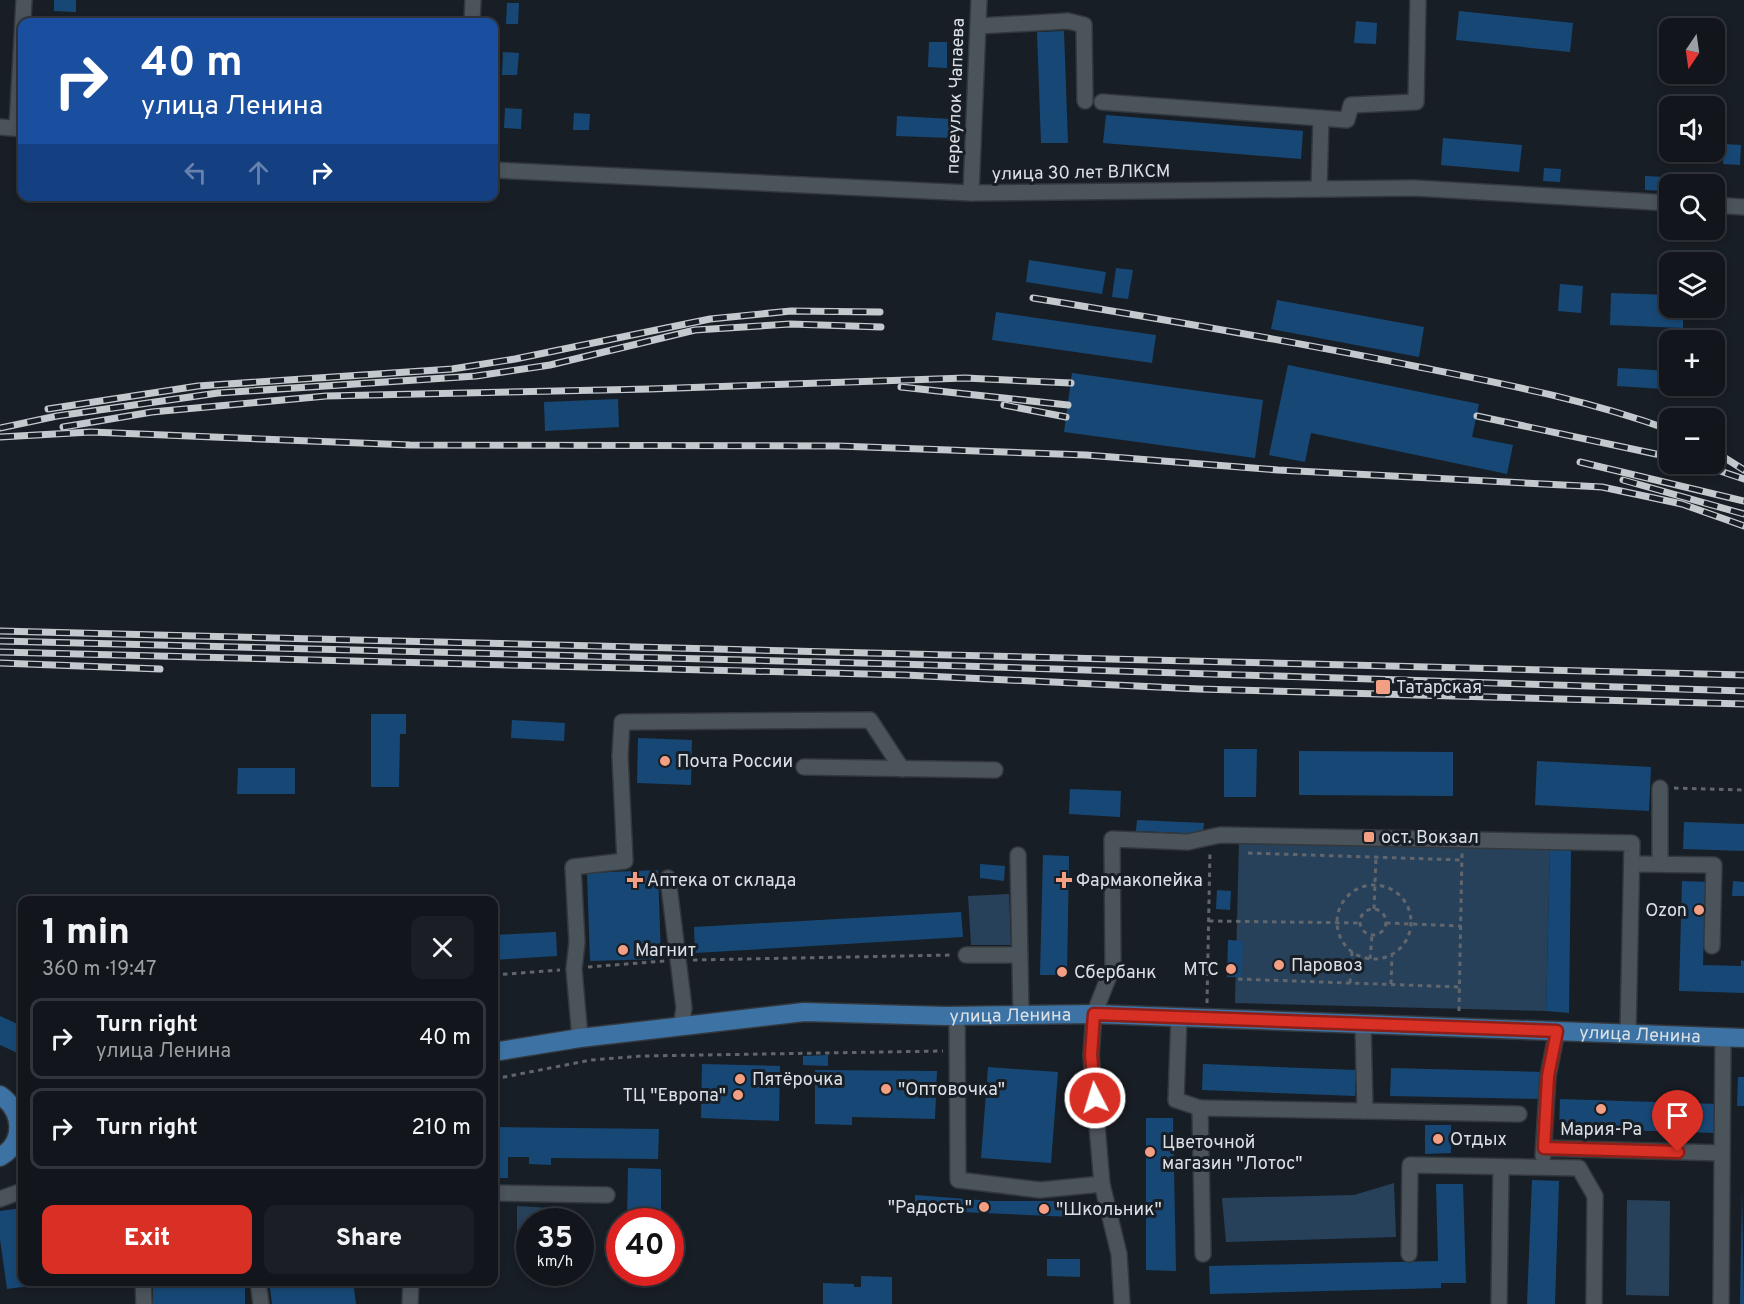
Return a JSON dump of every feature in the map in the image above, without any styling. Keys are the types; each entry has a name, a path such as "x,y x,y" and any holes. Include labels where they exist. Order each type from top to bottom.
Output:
{"main road":[{"name":"улица Ленина","path":"498,1051 580,1038 804,1012 957,1016 1094,1014 1744,1038"},
{"path":"10,1100 18,1118"},
{"path":"14,1151 18,1134"}],"street":[{"path":"23,18 24,0"},
{"path":"472,18 473,0"},
{"name":"переулок Чапаева","path":"971,193 979,0"},
{"path":"1102,102 1347,120 1351,105 1416,102 1418,0"},
{"path":"978,26 1068,21 1084,25 1085,101"},
{"path":"1319,189 1321,118"},
{"path":"0,127 18,129"},
{"name":"улица 30 лет ВЛКСМ","path":"498,170 971,193 1414,188 1659,202"},
{"path":"1725,206 1744,207"},
{"path":"580,1038 574,969 577,942 573,867 626,861 620,756 622,722 870,720 902,769"},
{"path":"804,766 995,770"},
{"path":"1660,788 1660,864"},
{"path":"1122,1304 1119,1254 1102,1184 1091,1055 1094,1014 1113,966 1112,839 1188,842 1221,835 1632,843 1628,1034"},
{"path":"1018,855 1021,1015"},
{"path":"1632,864 1714,865 1712,946"},
{"path":"668,878 684,1008 681,1026"},
{"path":"966,955 1020,955"},
{"path":"957,1016 958,1180 1040,1190 1102,1184"},
{"path":"1179,1017 1176,1100 1200,1108 1519,1114"},
{"path":"1363,1024 1365,1111"},
{"path":"1543,1168 1548,1076 1557,1031"},
{"path":"1721,1304 1723,1038"},
{"path":"1200,1108 1203,1254"},
{"path":"1544,1148 1722,1153"},
{"path":"1409,1254 1410,1166 1579,1168 1595,1196 1594,1304"},
{"path":"1499,1304 1501,1168"},
{"path":"0,1199 18,1192"},
{"path":"498,1193 607,1196"},
{"path":"143,1286 144,1304"},
{"path":"259,1286 261,1304"},
{"path":"410,1304 411,1286"}],"path":[{"path":"1660,788 1744,789"},
{"path":"1206,1018 1210,837"},
{"path":"1459,1026 1462,839"},
{"path":"1248,853 1462,860"},
{"path":"1374,909 1376,857"},
{"path":"1375,884 1397,892 1410,912 1412,924 1406,942 1392,955 1370,959 1352,952 1344,944 1336,923 1337,912 1347,895 1365,885 1375,884"},
{"path":"1374,909 1384,915 1386,923 1383,931 1372,935 1365,933 1360,923 1363,915 1374,909"},
{"path":"1208,921 1360,923"},
{"path":"1386,923 1461,926"},
{"path":"1370,959 1372,935"},
{"path":"1350,983 1352,952"},
{"path":"498,975 679,960 966,955"},
{"path":"1391,984 1392,955"},
{"path":"1238,979 1460,987"},
{"path":"498,1077 591,1060 642,1056 958,1051"}],"shaded area":[{"path":"1239,840 1550,848 1546,1011 1235,1003"},
{"path":"1009,894 1011,945 971,945 968,896"},
{"path":"1394,1183 1396,1237 1226,1242 1222,1198 1354,1195"},
{"path":"1627,1200 1670,1201 1669,1296 1626,1295"},
{"path":"517,1206 550,1208 517,1208"}],"building":[{"path":"54,0 76,0 76,12 54,11"},
{"path":"507,3 519,3 518,24 506,24"},
{"path":"1459,11 1573,23 1570,52 1456,40"},
{"path":"1356,21 1377,23 1376,44 1354,43"},
{"path":"1064,31 1068,143 1041,143 1037,32"},
{"path":"929,42 947,42 947,68 928,67"},
{"path":"503,52 519,53 517,75 502,75"},
{"path":"505,108 522,109 521,129 504,128"},
{"path":"574,113 590,114 589,130 573,130"},
{"path":"1106,115 1303,131 1301,159 1103,143"},
{"path":"897,116 952,119 951,138 896,136"},
{"path":"1443,138 1522,145 1519,172 1441,165"},
{"path":"1725,144 1741,145 1740,165 1723,164"},
{"path":"1544,168 1561,169 1560,182 1543,181"},
{"path":"1645,176 1659,177 1659,191 1645,190"},
{"path":"1029,260 1106,272 1102,294 1026,282"},
{"path":"1116,268 1133,270 1128,299 1112,297"},
{"path":"1560,284 1583,286 1581,313 1558,311"},
{"path":"1611,293 1659,295 1659,318 1683,318 1683,328 1610,325"},
{"path":"1277,300 1424,327 1419,357 1271,329"},
{"path":"996,312 1156,335 1152,363 992,340"},
{"path":"1288,365 1479,404 1472,437 1513,445 1507,474 1311,433 1305,462 1269,455"},
{"path":"1618,368 1659,370 1659,389 1617,386"},
{"path":"1072,373 1263,400 1255,458 1064,432"},
{"path":"618,399 619,427 545,431 544,402"},
{"path":"371,714 406,714 406,734 400,734 399,787 371,787"},
{"path":"512,720 565,723 564,741 511,738"},
{"path":"638,738 692,740 691,785 637,783"},
{"path":"1224,749 1257,749 1256,797 1224,797"},
{"name":"Татарская","path":"1299,751 1453,752 1453,796 1299,795"},
{"path":"1537,761 1651,767 1649,811 1535,805"},
{"path":"238,768 295,768 295,794 237,794"},
{"path":"1070,789 1121,791 1120,817 1069,814"},
{"path":"1137,820 1204,823 1203,834 1136,831"},
{"path":"1684,822 1744,824 1744,851 1683,849"},
{"path":"1550,848 1571,851 1569,1013 1546,1011"},
{"path":"1043,855 1069,856 1067,975 1040,975"},
{"path":"980,864 1005,866 1004,881 980,878"},
{"path":"658,870 661,959 590,961 587,873"},
{"path":"1682,881 1711,882 1711,898 1705,898 1703,965 1741,966 1741,960 1744,961 1744,993 1679,991"},
{"path":"1733,881 1744,882 1744,896 1732,896"},
{"path":"1217,890 1231,891 1230,910 1216,909"},
{"path":"961,912 963,937 695,953 694,927"},
{"path":"556,932 557,956 498,960 498,935"},
{"path":"1228,940 1243,941 1242,977 1227,977"},
{"path":"0,1016 18,1024 18,1053 0,1045"},
{"path":"828,1055 828,1066 803,1065 803,1056"},
{"path":"702,1064 780,1066 779,1121 701,1118"},
{"path":"1203,1064 1356,1070 1355,1096 1202,1090"},
{"path":"988,1067 1058,1072 1051,1163 981,1158"},
{"path":"1391,1068 1543,1072 1542,1099 1390,1096"},
{"path":"815,1070 937,1071 935,1119 852,1117 852,1125 815,1124"},
{"path":"1738,1077 1744,1077 1744,1106 1737,1106"},
{"path":"1560,1099 1718,1104 1717,1133 1559,1128"},
{"path":"1146,1118 1173,1118 1176,1271 1146,1270"},
{"name":"Отдых","path":"1425,1125 1451,1125 1451,1153 1425,1154"},
{"path":"498,1127 659,1129 658,1159 551,1158 551,1165 529,1164 529,1157 508,1157 508,1178 498,1178"},
{"path":"628,1168 661,1169 661,1208 627,1208"},
{"path":"1532,1180 1559,1181 1555,1304 1527,1304"},
{"path":"1436,1184 1463,1184 1466,1283 1441,1283 1441,1288 1210,1294 1209,1266 1438,1261"},
{"path":"1742,1191 1744,1304 1740,1304"},
{"path":"915,1195 992,1201 1072,1201 1072,1217 915,1210"},
{"path":"18,1209 18,1286 30,1286 7,1289 0,1239 0,1211"},
{"path":"1047,1259 1080,1259 1080,1277 1047,1276"},
{"path":"861,1276 892,1277 892,1304 823,1304 823,1283 854,1284 854,1287 861,1287"},
{"path":"153,1286 245,1286 245,1304 153,1304"},
{"path":"270,1286 354,1286 356,1304 272,1304"}],"railway":[{"path":"1033,298 1371,357 1577,401 1659,426"},
{"path":"48,409 198,386 452,369 515,359 710,319 791,311 880,312"},
{"path":"0,428 57,416 218,393 476,376 550,365 695,330 790,324 881,327"},
{"path":"63,427 152,412 326,396 650,389 965,378 1071,383"},
{"path":"901,387 1068,405"},
{"path":"1004,405 1066,417"},
{"path":"1477,416 1659,455"},
{"path":"0,437 91,432 410,445 838,446 1086,455 1278,470 1602,487 1682,504 1744,526"},
{"path":"1725,458 1744,470"},
{"path":"1580,462 1744,501"},
{"path":"1725,473 1744,479"},
{"path":"1623,480 1744,514"},
{"path":"0,631 1744,675"},
{"path":"0,641 898,664 1744,691"},
{"path":"0,652 905,675 1199,689 1744,704"},
{"path":"0,663 160,669"}],"place":[{"name":"Татарская","path":"1383,687"},
{"name":"Почта России","path":"665,761"},
{"name":"ост. Вокзал","path":"1369,837"},
{"name":"Аптека от склада","path":"635,880"},
{"name":"Фармакопейка","path":"1064,880"},
{"name":"Ozon","path":"1699,910"},
{"name":"Магнит","path":"623,950"},
{"name":"Паровоз","path":"1279,965"},
{"name":"МТС","path":"1231,969"},
{"name":"Сбербанк","path":"1062,972"},
{"name":"Пятёрочка","path":"740,1079"},
{"name":"\"Оптовочка\"","path":"886,1089"},
{"name":"ТЦ \"Европа\"","path":"738,1095"},
{"name":"Мария-Ра","path":"1601,1109"},
{"name":"Отдых","path":"1438,1139"},
{"name":"Цветочной магазин \"Лотос\"","path":"1150,1152"},
{"name":"\"Радость\"","path":"984,1207"},
{"name":"\"Школьник\"","path":"1044,1209"}],"route":[{"path":"1095,1098 1091,1055 1094,1014 1557,1031 1548,1076 1544,1148 1678,1152"}]}
